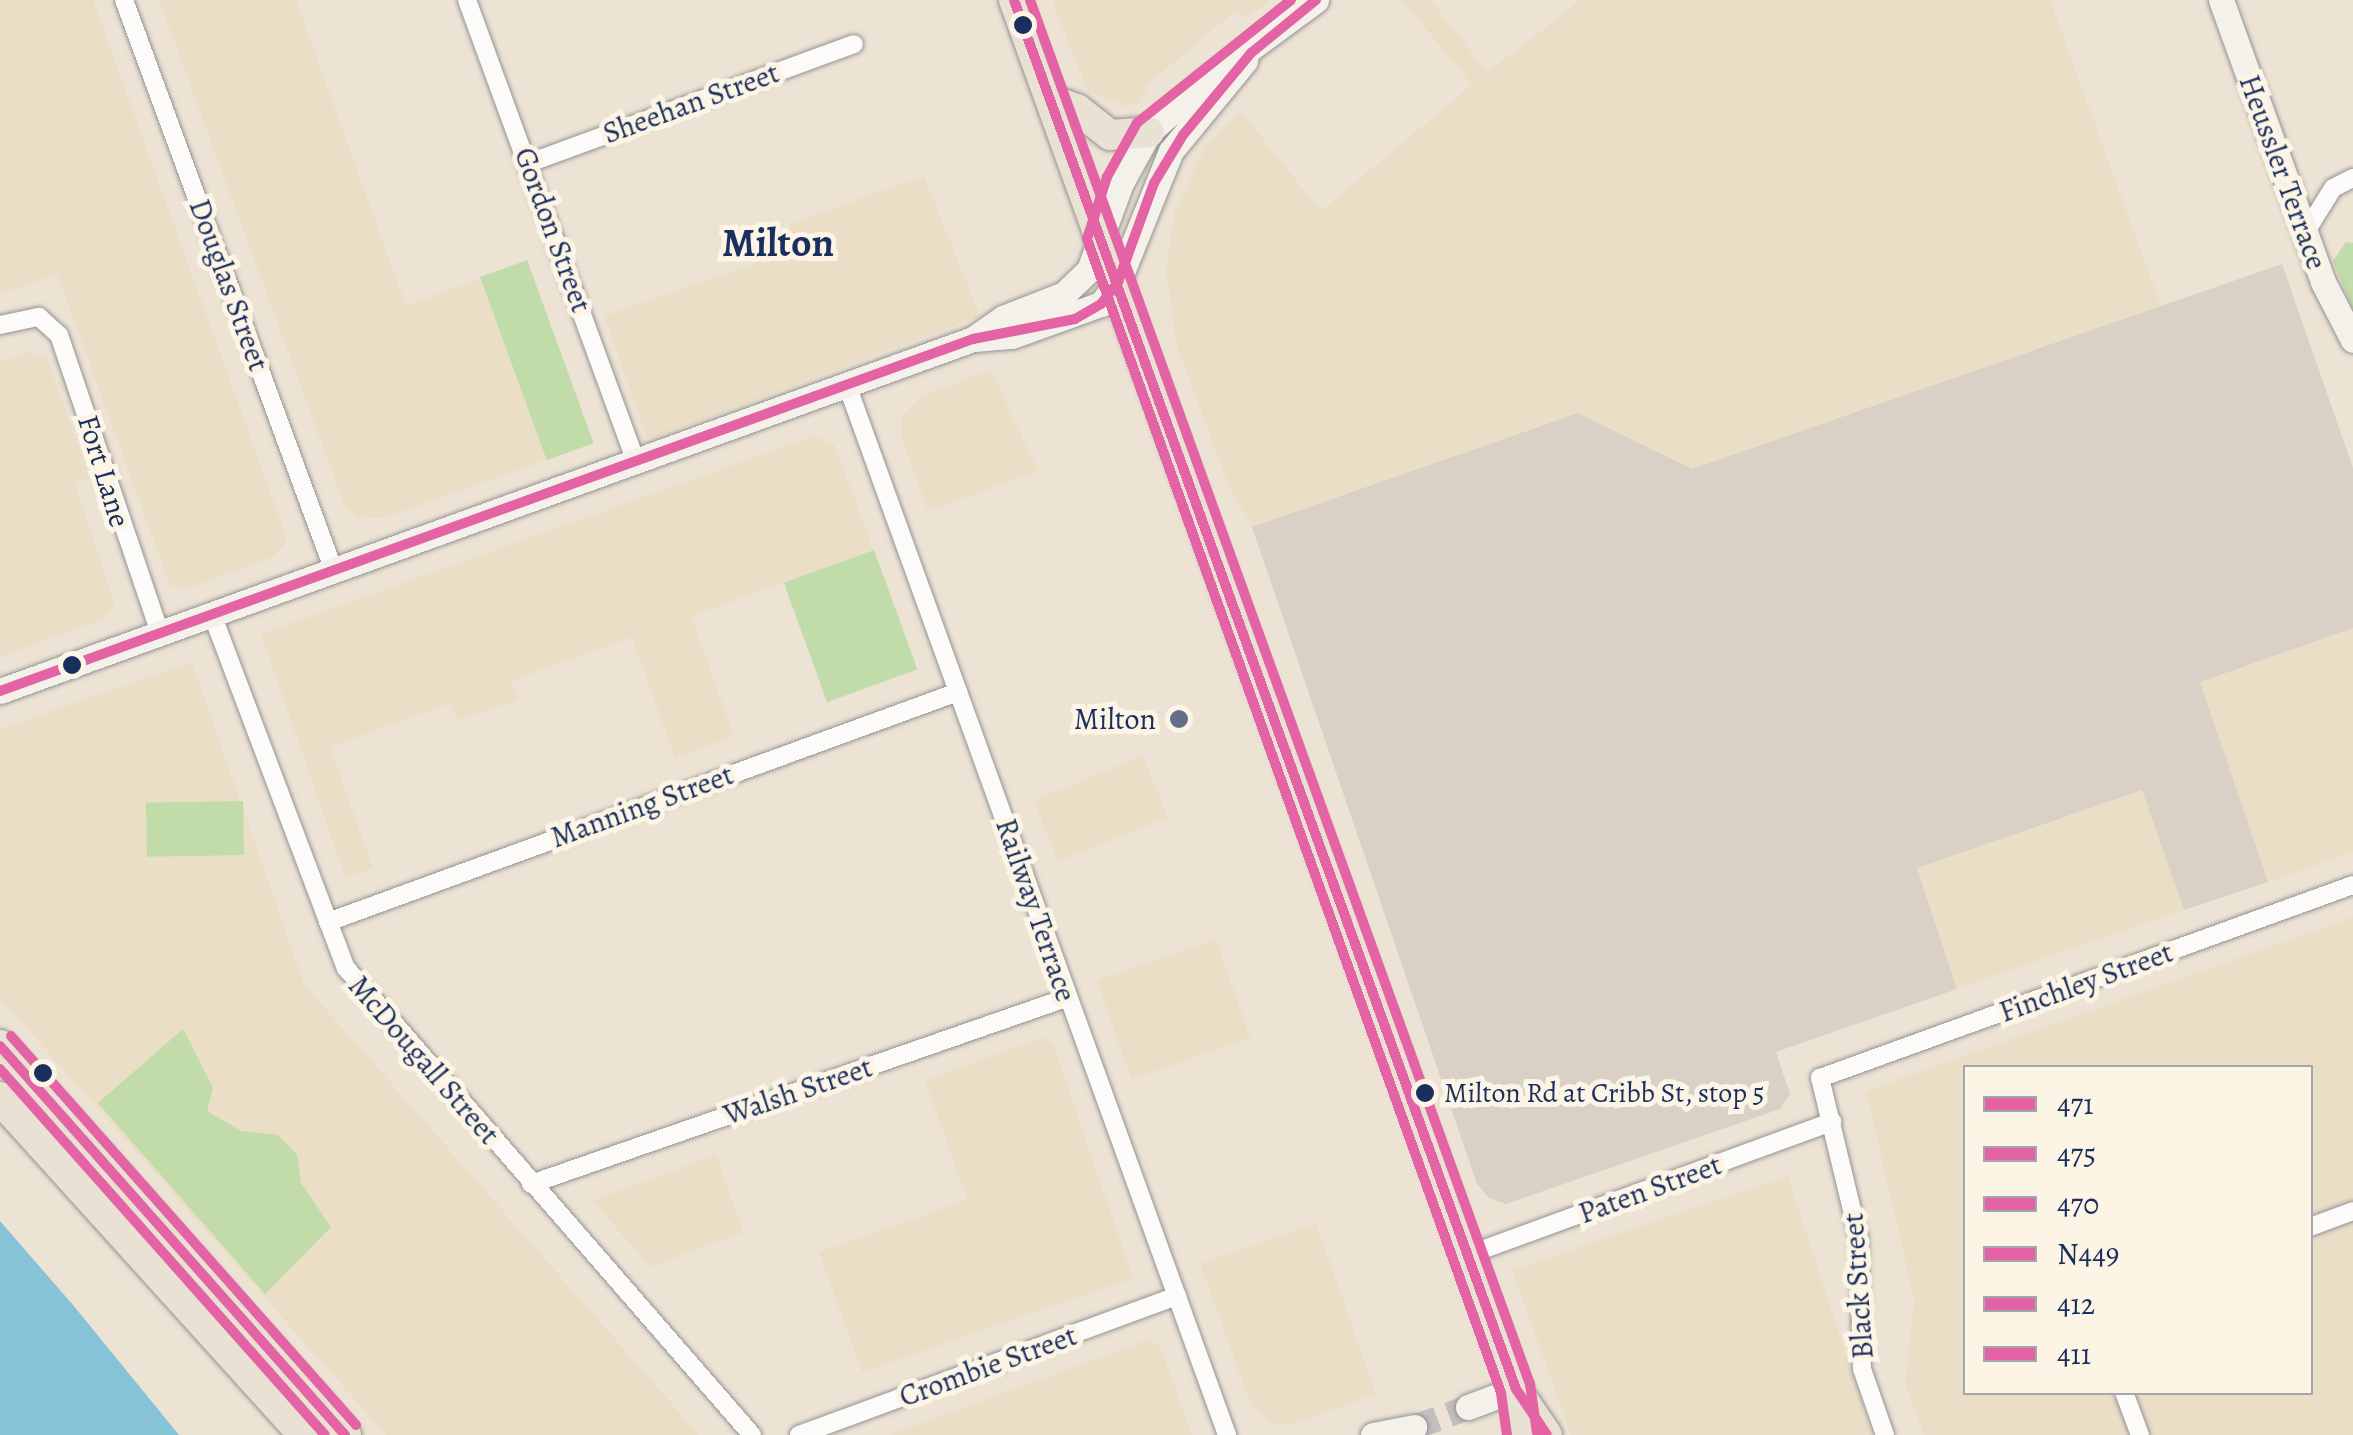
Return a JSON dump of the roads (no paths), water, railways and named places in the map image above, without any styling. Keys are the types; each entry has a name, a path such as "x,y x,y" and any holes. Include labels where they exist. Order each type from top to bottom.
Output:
{"highway":[{"path":"0,1046 345,1435"},
{"path":"0,1098 304,1435"}],"main road":[{"path":"1014,0 1516,1389 1522,1435"},
{"path":"1052,100 1077,109 1110,135 1149,132"},
{"path":"1516,1389 1547,1435"}],"street":[{"name":"Douglas Street","path":"124,0 334,571"},
{"name":"Gordon Street","path":"467,0 636,461"},
{"path":"973,339 1003,318 1072,289 1089,270 1121,182 1149,132 1209,78 1251,53 1316,0"},
{"name":"Heussler Terrace","path":"2222,0 2305,233 2353,340"},
{"name":"Sheehan Street","path":"529,163 854,44"},
{"path":"0,691 973,339 1074,319 1101,304 1118,282 1171,150 1251,53"},
{"path":"2305,233 2333,188 2353,178"},
{"name":"Fort Lane","path":"0,325 39,316 59,335 160,634"},
{"name":"Railway Terrace","path":"847,385 1066,998 1228,1435"},
{"name":"McDougall Street","path":"212,614 346,968 752,1435"},
{"name":"Manning Street","path":"328,922 958,692"},
{"name":"Finchley Street","path":"1820,1078 2353,886"},
{"name":"Walsh Street","path":"530,1184 1066,998"},
{"name":"Black Street","path":"1820,1078 1859,1240 1862,1369 1885,1435"},
{"name":"Paten Street","path":"1468,1255 1832,1122"},
{"path":"2313,1225 2353,1212"},
{"name":"Crombie Street","path":"799,1435 1177,1296"},
{"path":"1468,1407 1516,1389"},
{"path":"2125,1395 2140,1435"},
{"path":"1373,1435 1414,1427"}],"water":[{"path":"0,1221 73,1305 179,1435 0,1435"}],"tunnel":[{"path":"1414,1427 1468,1407"}],"place":[{"name":"Milton","path":"1179,719"},
{"name":"Milton Rd at Cribb St, stop 5","path":"1425,1093"}],"district":[{"name":"Milton","path":"778,243"}]}
